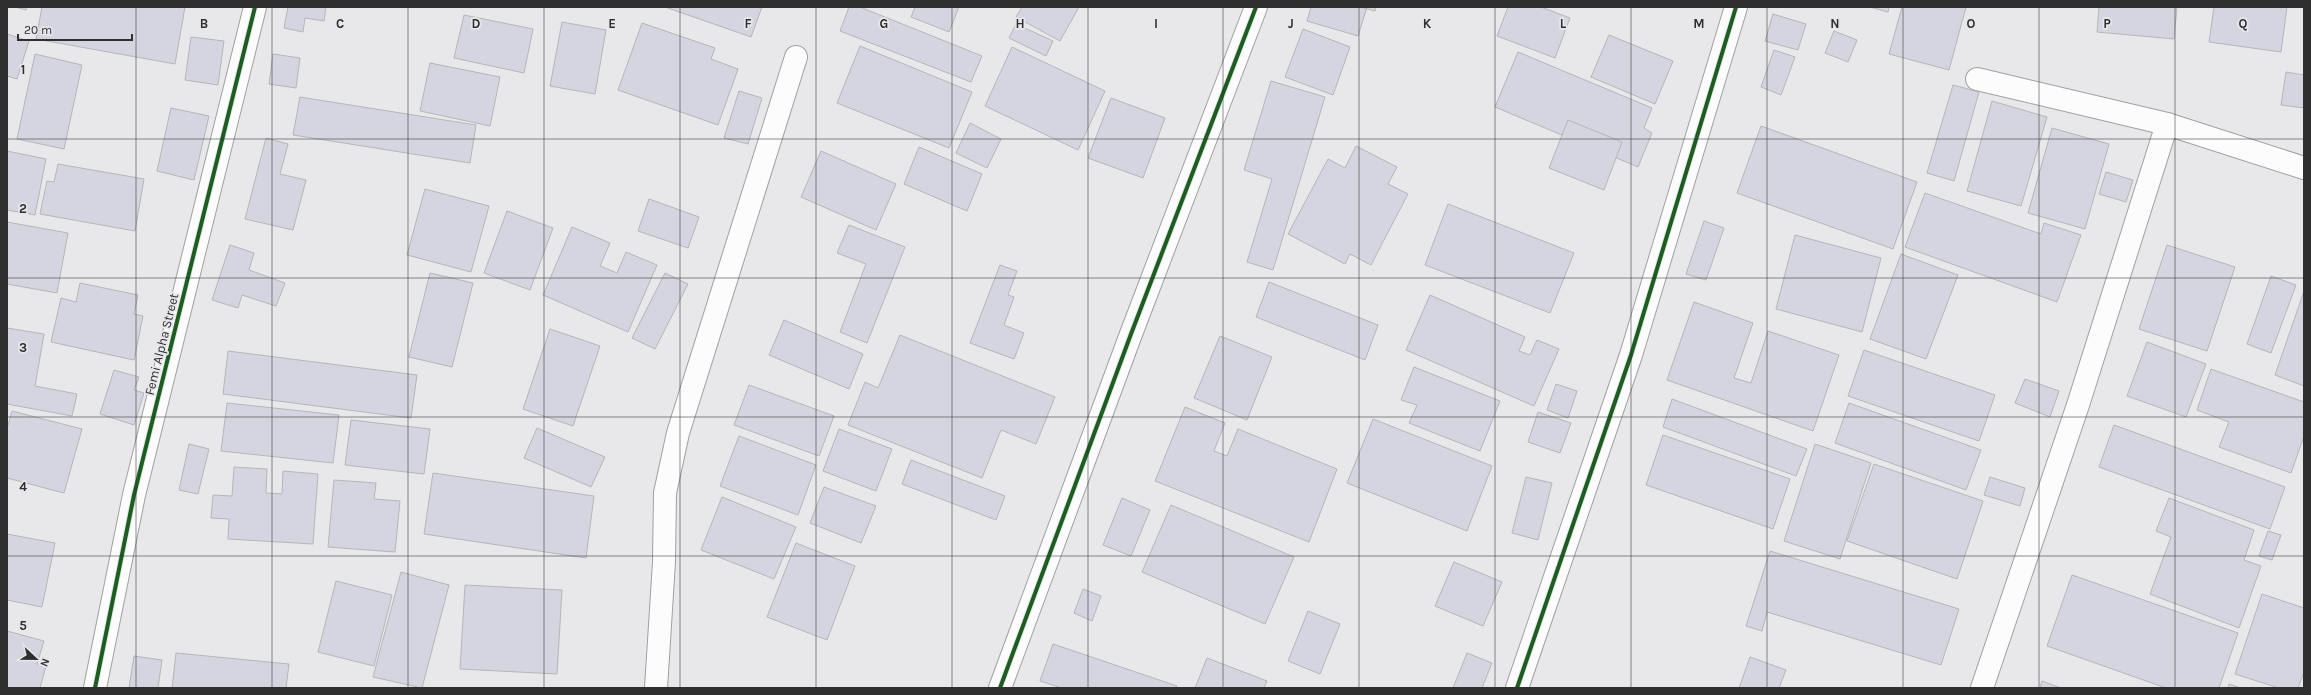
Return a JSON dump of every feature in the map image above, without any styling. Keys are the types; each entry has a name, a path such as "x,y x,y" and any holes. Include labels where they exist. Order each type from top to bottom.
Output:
{"street":[{"name":"Femi Alpha Street","path":"95,688 134,495 255,7"},
{"path":"1000,688 1128,342 1256,7"},
{"path":"1517,688 1631,354 1736,7"},
{"path":"656,688 664,562 665,493 678,433 796,58"},
{"path":"1977,79 2167,124 2304,168"},
{"path":"1982,688 2078,405 2167,124"}],"building":[{"path":"15,7 27,7 26,10"},
{"path":"42,7 185,7 175,64 36,39"},
{"path":"288,7 326,7 324,21 305,18 303,32 284,28"},
{"path":"665,7 762,7 751,37"},
{"path":"849,7 860,7 982,56 971,82 840,31"},
{"path":"915,7 959,7 949,32 911,17"},
{"path":"1022,7 1079,7 1060,41 1016,17"},
{"path":"1311,7 1367,7 1358,36 1307,21"},
{"path":"1360,7 1376,7 1375,11"},
{"path":"1508,7 1541,7 1570,18 1555,58 1497,36"},
{"path":"1870,7 1889,7 1888,12"},
{"path":"1902,7 1966,7 1949,70 1889,54"},
{"path":"2099,7 2177,7 2174,39 2097,32"},
{"path":"2214,7 2287,7 2281,52 2209,42"},
{"path":"1773,14 1806,24 1798,50 1765,41"},
{"path":"464,15 533,29 524,73 454,58"},
{"path":"562,22 606,30 595,94 550,86"},
{"path":"642,23 715,48 711,59 738,69 718,125 618,90"},
{"path":"1016,24 1053,41 1046,56 1009,38"},
{"path":"1303,29 1350,47 1333,95 1285,77"},
{"path":"1834,31 1857,40 1848,62 1825,53"},
{"path":"7,34 29,41 17,79 7,76"},
{"path":"1609,35 1673,61 1655,104 1591,77"},
{"path":"191,37 224,41 218,85 185,80"},
{"path":"860,46 972,92 949,148 837,103"},
{"path":"1012,47 1105,91 1078,150 985,106"},
{"path":"1774,50 1795,57 1781,95 1761,87"},
{"path":"1518,52 1652,108 1644,128 1652,133 1638,167 1495,107"},
{"path":"35,54 82,65 64,149 17,139"},
{"path":"273,54 300,58 296,88 269,84"},
{"path":"430,63 500,77 490,126 420,111"},
{"path":"2286,72 2304,75 2304,108 2281,105"},
{"path":"1271,81 1325,97 1273,270 1247,262 1272,179 1244,170"},
{"path":"1953,85 1979,92 1954,181 1927,173"},
{"path":"739,91 762,98 748,144 724,138"},
{"path":"300,97 476,125 470,163 293,135"},
{"path":"1111,98 1165,118 1143,178 1088,158"},
{"path":"1992,101 2047,117 2021,206 1967,191"},
{"path":"171,108 209,116 194,180 157,171"},
{"path":"1568,120 1622,142 1604,190 1549,168"},
{"path":"970,123 1001,139 987,168 956,153"},
{"path":"1761,126 1917,182 1893,249 1737,193"},
{"path":"2052,128 2109,144 2085,229 2028,213"},
{"path":"266,138 288,144 280,174 306,180 293,230 245,219"},
{"path":"1356,146 1397,167 1388,184 1408,194 1371,265 1350,254 1345,264 1288,234 1328,159 1345,168"},
{"path":"919,147 982,174 967,211 904,184"},
{"path":"7,151 46,159 35,215 7,210"},
{"path":"821,151 896,184 876,230 801,197"},
{"path":"58,164 144,179 135,231 40,214 47,181 54,182"},
{"path":"2106,172 2133,180 2126,202 2099,194"},
{"path":"425,189 489,206 471,272 407,255"},
{"path":"1925,193 2041,234 2044,223 2081,235 2057,302 1905,247"},
{"path":"649,199 699,217 688,248 638,231"},
{"path":"1448,204 1574,253 1550,313 1425,265"},
{"path":"507,211 553,228 530,290 484,273"},
{"path":"1704,221 1724,228 1706,280 1686,274"},
{"path":"7,222 68,233 57,293 7,284"},
{"path":"849,225 905,247 867,343 840,332 866,264 837,253"},
{"path":"572,227 610,243 600,266 617,273 626,252 657,265 628,332 543,295"},
{"path":"1795,235 1881,258 1862,332 1776,309"},
{"path":"230,245 254,253 249,270 285,283 276,306 242,295 238,308 212,300"},
{"path":"2167,245 2235,267 2207,351 2139,329"},
{"path":"1901,254 1958,275 1926,359 1870,339"},
{"path":"1000,265 1017,271 1008,295 1014,297 1004,325 1024,333 1014,359 970,343"},
{"path":"430,273 473,283 452,367 409,357"},
{"path":"665,273 688,284 655,349 632,338"},
{"path":"2271,276 2296,285 2271,353 2247,344"},
{"path":"1269,282 1378,325 1365,360 1256,317"},
{"path":"80,283 138,295 134,314 143,316 134,360 51,342 61,298 76,302"},
{"path":"2304,291 2304,386 2275,375"},
{"path":"1430,295 1525,337 1519,351 1530,355 1537,340 1559,349 1534,406 1406,350"},
{"path":"1694,302 1753,323 1734,378 1751,383 1768,331 1839,355 1813,431 1667,380"},
{"path":"784,320 863,354 849,389 769,355"},
{"path":"7,328 44,334 35,386 77,394 72,416 7,404"},
{"path":"550,329 600,346 573,426 523,409"},
{"path":"900,335 1055,397 1036,444 1001,430 982,478 848,425 865,382 878,388"},
{"path":"1220,336 1272,357 1247,420 1194,398"},
{"path":"2147,342 2206,364 2186,417 2127,396"},
{"path":"1864,350 1995,395 1979,441 1848,396"},
{"path":"228,351 417,375 411,418 223,394"},
{"path":"1414,367 1500,401 1480,451 1409,423 1417,405 1401,400"},
{"path":"2211,369 2304,402 2304,436 2291,473 2219,447 2229,422 2197,410"},
{"path":"114,370 139,377 134,390 144,393 134,425 100,414"},
{"path":"2025,379 2059,391 2050,417 2015,403"},
{"path":"1556,384 1577,391 1568,418 1547,410"},
{"path":"749,385 834,416 819,456 734,425"},
{"path":"1672,399 1807,449 1796,476 1663,427"},
{"path":"227,403 339,415 333,463 221,451"},
{"path":"1849,403 1981,450 1966,490 1835,443"},
{"path":"1185,407 1225,423 1214,451 1227,456 1238,429 1337,469 1309,542 1155,481"},
{"path":"12,411 82,429 64,493 7,478 7,429"},
{"path":"1538,412 1571,423 1560,453 1528,442"},
{"path":"1373,419 1492,466 1467,531 1347,483"},
{"path":"351,420 430,429 424,474 345,465"},
{"path":"2114,425 2285,487 2270,529 2099,467"},
{"path":"537,428 605,457 591,487 524,458"},
{"path":"839,429 892,449 876,491 823,471"},
{"path":"1663,435 1790,479 1773,529 1646,485"},
{"path":"739,436 816,465 798,515 720,486"},
{"path":"189,444 209,449 198,494 179,490"},
{"path":"1815,444 1871,463 1840,559 1784,541"},
{"path":"911,460 1005,496 996,520 902,484"},
{"path":"1874,464 1983,501 1957,579 1847,541"},
{"path":"234,467 267,469 266,493 282,494 283,471 318,474 313,544 228,539 229,519 211,518 213,495 232,496"},
{"path":"433,473 594,496 586,558 424,534"},
{"path":"1526,477 1552,483 1538,540 1512,533"},
{"path":"1990,477 2025,488 2020,506 1984,495"},
{"path":"334,480 376,483 374,499 400,501 395,552 328,547"},
{"path":"824,487 876,506 861,543 810,523"},
{"path":"722,497 796,527 774,579 701,550"},
{"path":"1122,498 1150,510 1131,556 1103,545"},
{"path":"2169,498 2254,530 2244,560 2261,566 2239,628 2150,594 2171,537 2156,531"},
{"path":"1171,505 1294,557 1265,624 1142,572"},
{"path":"2268,531 2281,535 2272,560 2259,556"},
{"path":"7,534 55,543 42,607 7,600"},
{"path":"796,543 855,566 827,640 767,617"},
{"path":"1770,551 1959,609 1941,665 1767,612 1762,631 1746,626"},
{"path":"1454,562 1502,582 1483,626 1435,606"},
{"path":"401,572 449,585 422,688 373,677"},
{"path":"2072,575 2238,633 2219,688 2166,688 2047,646"},
{"path":"336,581 392,595 374,666 318,652"},
{"path":"465,585 562,590 557,674 460,669"},
{"path":"1083,589 1101,596 1092,621 1074,613"},
{"path":"2262,594 2304,608 2304,672 2298,688 2279,688 2235,674"},
{"path":"1308,611 1340,624 1320,674 1288,661"},
{"path":"7,631 44,641 37,664 46,666 40,688 7,688"},
{"path":"1053,644 1177,686 1176,688 1062,688 1040,681"},
{"path":"176,653 289,664 286,688 172,688"},
{"path":"1467,653 1492,663 1482,688 1453,688"},
{"path":"134,656 162,660 158,688 129,688"},
{"path":"1750,657 1786,670 1779,688 1739,688"},
{"path":"1207,658 1267,681 1264,688 1195,688"},
{"path":"2042,681 2061,688 2040,688"},
{"path":"2229,684 2241,688 2228,688"}],"cycle path":[{"path":"95,688 134,495 255,7"},
{"path":"1000,688 1131,334 1256,7"},
{"path":"1517,688 1631,355 1736,7"}]}
